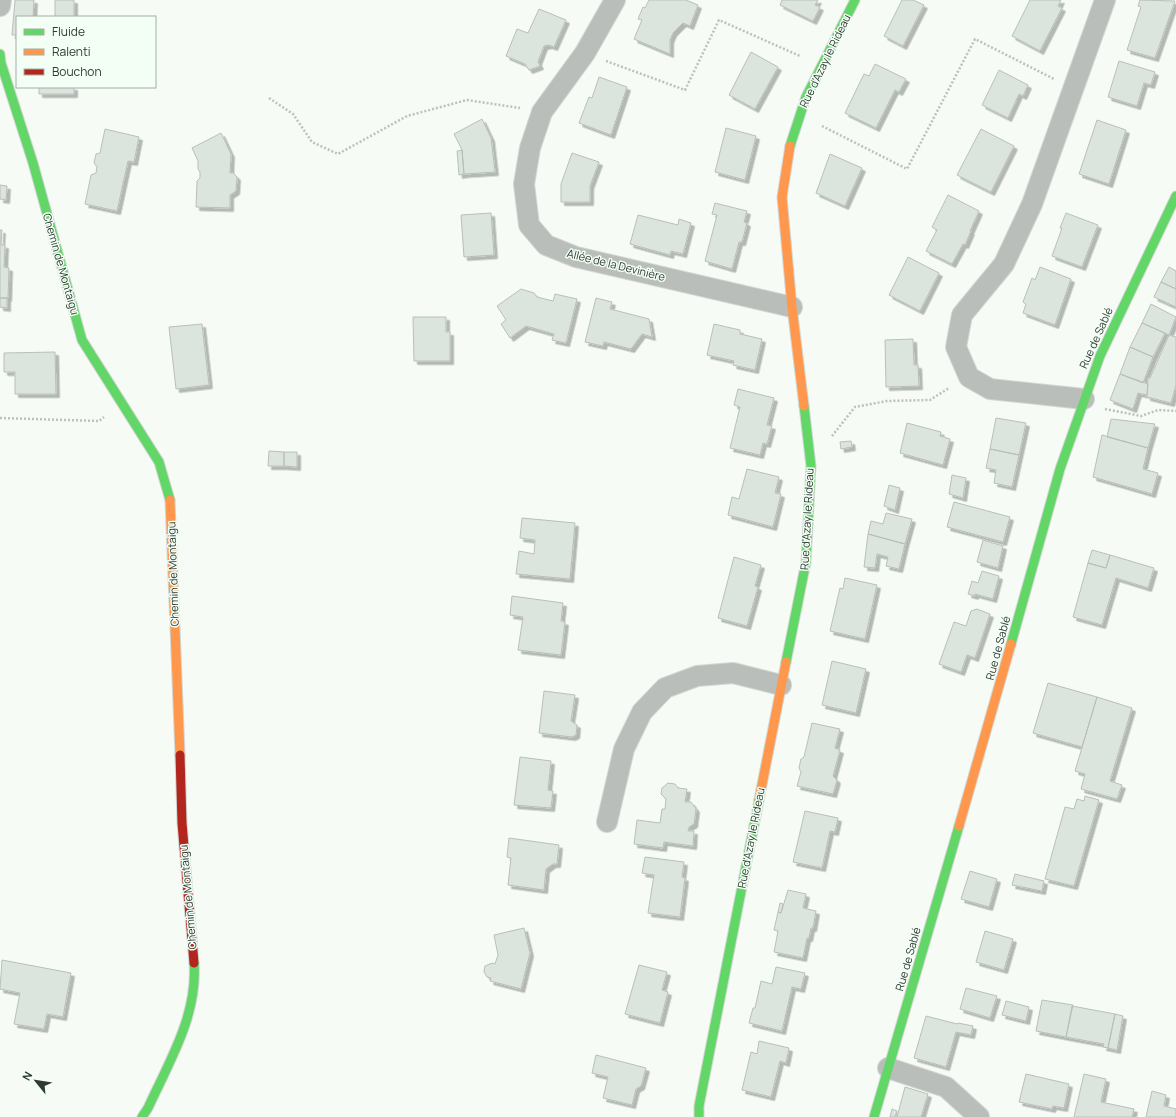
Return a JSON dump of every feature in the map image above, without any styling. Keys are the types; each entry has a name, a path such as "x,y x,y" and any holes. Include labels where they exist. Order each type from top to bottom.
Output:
{"street":[{"path":"0,6 1,0"},
{"name":"Allée de la Devinière","path":"615,0 585,53 542,112 530,148 524,184 529,225 546,245 576,257 792,307"},
{"name":"Rue d'Azay le Rideau","path":"699,1117 699,1106 806,562 811,466 792,307 782,197 790,145 806,97 855,0"},
{"path":"1083,402 990,389 969,377 956,347 962,315 1004,264 1032,204 1105,0"},
{"name":"Chemin de Montaigu","path":"0,54 1,64 34,163 82,340 159,462 171,504 182,823 195,980 186,1024 148,1108 142,1117"},
{"name":"Rue de Sablé","path":"874,1117 992,712 1058,474 1100,356 1176,196"},
{"path":"607,822 624,749 642,712 665,688 697,676 733,673 781,684"},
{"path":"888,1068 946,1087 979,1117"}],"path":[{"path":"585,53 685,90 719,20 822,66"},
{"path":"800,114 907,169 975,39 1073,88"},
{"path":"270,98 293,114 312,142 338,154 407,116 466,100 542,112"},
{"path":"809,452 830,438 855,407 887,401 930,400 969,377"},
{"path":"1083,402 1141,416 1158,410 1176,411"},
{"path":"0,418 99,421 124,406"}],"building":[{"path":"15,0 34,0 33,16 16,16 16,35 12,35"},
{"path":"55,0 74,0 74,16 55,16"},
{"path":"649,0 686,0 698,5 690,26 683,23 673,33 670,40 670,54 634,39 642,20 638,19 643,7 645,8"},
{"path":"782,0 818,0 815,5 820,7 813,21 780,5"},
{"path":"902,0 913,0 924,5 903,46 884,36"},
{"path":"1030,0 1061,0 1058,6 1062,8 1040,51 1012,36"},
{"path":"1140,0 1175,1 1155,58 1127,50 1141,7 1138,6"},
{"path":"539,9 566,20 554,47 549,45 544,46 538,62 540,66 529,70 525,64 506,56 517,29 528,33"},
{"path":"751,52 778,67 755,109 729,95"},
{"path":"1119,61 1155,72 1151,85 1144,83 1137,106 1108,97"},
{"path":"875,64 906,79 899,92 895,90 876,128 845,113 864,74 869,76"},
{"path":"999,70 1028,85 1023,96 1019,94 1008,118 982,105"},
{"path":"599,77 627,87 611,135 579,123 589,97 592,98"},
{"path":"39,88 74,88 74,94 39,94"},
{"path":"482,119 491,138 495,172 464,174 462,150 454,134"},
{"path":"1097,120 1126,130 1109,184 1079,174"},
{"path":"726,128 756,136 745,180 715,172"},
{"path":"105,129 139,137 134,162 128,161 117,211 85,204 91,175 96,173 97,167 94,163 96,154 100,153"},
{"path":"981,129 1014,146 991,192 957,175"},
{"path":"221,133 231,154 230,173 233,173 237,177 236,191 230,195 230,208 196,207 197,181 200,178 200,172 198,169 198,161 192,148"},
{"path":"462,150 464,174 459,175 457,151"},
{"path":"572,153 599,162 590,186 590,202 561,202 561,184"},
{"path":"830,154 862,168 845,206 816,193"},
{"path":"0,185 7,186 6,200 0,199"},
{"path":"948,195 979,211 965,245 963,244 952,264 926,251 937,230 932,227"},
{"path":"715,203 747,211 744,222 747,223 742,242 739,242 732,269 705,261 717,215 712,214"},
{"path":"491,213 494,255 464,257 461,215"},
{"path":"1066,213 1098,225 1082,267 1052,256"},
{"path":"638,215 678,225 679,219 691,223 683,254 671,251 670,255 630,244"},
{"path":"0,230 2,230 1,245 5,245 4,267 9,268 8,298 0,298"},
{"path":"908,257 939,273 920,311 889,295"},
{"path":"1040,267 1071,279 1055,325 1023,313 1026,304 1023,302 1032,278 1035,280"},
{"path":"1169,267 1176,271 1176,289 1161,282"},
{"path":"1161,282 1176,289 1176,307 1154,297"},
{"path":"521,289 534,293 537,297 553,301 555,294 577,299 566,343 552,340 554,334 526,326 510,338 501,324 506,320 497,306"},
{"path":"0,298 7,298 7,308 0,307"},
{"path":"596,298 612,302 610,309 649,319 652,337 642,334 631,349 604,342 603,346 585,342"},
{"path":"1151,304 1176,317 1169,335 1142,323"},
{"path":"413,317 446,317 446,332 450,332 450,361 414,361"},
{"path":"1142,323 1165,333 1153,357 1130,347"},
{"path":"202,324 209,385 176,389 169,327"},
{"path":"714,324 740,330 740,334 762,339 755,370 733,365 734,361 707,355"},
{"path":"1169,335 1176,337 1176,385 1171,403 1147,397 1148,378 1150,378"},
{"path":"913,339 914,365 918,365 919,386 886,387 885,340"},
{"path":"1130,347 1153,357 1143,383 1120,374"},
{"path":"55,352 56,394 15,394 15,372 4,372 4,353"},
{"path":"1120,374 1148,384 1147,395 1138,393 1133,409 1110,400"},
{"path":"738,389 774,398 767,425 772,426 767,444 763,443 760,455 730,448 740,407 734,405"},
{"path":"996,418 1026,423 1019,455 990,449"},
{"path":"1111,419 1155,424 1148,448 1107,437"},
{"path":"907,423 941,432 940,436 950,439 943,465 900,453"},
{"path":"1102,435 1148,448 1143,469 1158,473 1152,494 1093,477"},
{"path":"851,441 852,447 841,449 840,442"},
{"path":"990,449 1019,455 1012,487 994,483 996,470 986,468"},
{"path":"269,451 284,452 284,466 268,466"},
{"path":"284,452 297,452 297,467 284,466"},
{"path":"747,469 779,477 775,493 781,494 773,527 728,515 732,497 739,499"},
{"path":"952,475 966,478 963,498 949,494"},
{"path":"889,485 900,488 895,510 884,506"},
{"path":"954,502 1010,517 1003,542 947,527"},
{"path":"886,513 912,519 905,544 868,534 871,521 883,524"},
{"path":"522,518 575,523 570,579 516,574 519,551 534,554 535,540 520,538"},
{"path":"868,534 905,544 899,569 886,566 888,557 877,554 875,568 864,567"},
{"path":"983,540 1003,546 998,568 977,562"},
{"path":"1092,550 1110,555 1106,568 1088,563"},
{"path":"1110,555 1154,568 1148,588 1116,578 1102,625 1073,617 1088,563 1106,568"},
{"path":"734,557 761,565 755,586 758,587 747,626 718,618"},
{"path":"982,571 999,576 993,599 975,594 975,596 968,594 972,581 978,583"},
{"path":"845,578 877,585 865,639 830,631 840,588 843,589"},
{"path":"512,596 563,603 561,621 565,622 561,655 518,650 523,617 510,615"},
{"path":"977,609 990,614 975,658 967,655 961,672 939,664 954,622 966,626 971,611"},
{"path":"832,661 866,669 856,713 822,705"},
{"path":"1048,683 1097,697 1082,747 1033,733"},
{"path":"544,691 575,695 571,721 577,725 576,735 572,737 539,733"},
{"path":"1097,697 1132,708 1110,781 1122,785 1117,799 1081,789 1085,774 1075,771"},
{"path":"812,723 840,729 835,748 840,750 833,776 837,780 833,794 797,786 801,772 799,768 801,759 804,757"},
{"path":"520,757 551,761 548,790 553,791 551,808 514,805"},
{"path":"668,783 675,784 678,788 687,789 685,802 691,802 696,809 694,824 689,827 688,831 694,831 693,846 664,842 663,848 634,844 637,820 660,823 662,809 665,809 666,799 661,794 662,788"},
{"path":"1085,796 1099,800 1074,886 1045,879 1065,807 1074,809 1077,799 1084,801"},
{"path":"805,811 838,818 835,832 830,831 822,868 793,862"},
{"path":"509,838 559,845 557,864 553,864 546,869 544,890 508,885 511,858 507,857"},
{"path":"645,857 684,862 682,877 685,878 680,917 648,913 654,875 642,873"},
{"path":"970,871 997,879 989,907 961,899"},
{"path":"1015,874 1044,881 1042,891 1012,885"},
{"path":"788,890 806,894 803,908 816,911 813,928 811,928 809,938 807,938 803,958 774,952 778,931 774,930 778,912 781,913"},
{"path":"780,903 783,904 781,913 778,912"},
{"path":"524,928 530,953 521,989 490,981 491,978 487,977 484,972 485,966 492,963 495,964 498,955 494,935"},
{"path":"985,931 1013,939 1004,970 976,962"},
{"path":"2,960 71,973 63,1017 47,1014 44,1029 14,1024 20,993 0,989"},
{"path":"639,965 667,972 662,990 668,992 660,1023 625,1014"},
{"path":"776,967 805,973 801,989 792,987 782,1031 749,1023 753,1008 755,1008 761,981 772,984"},
{"path":"966,988 997,996 990,1018 960,1009"},
{"path":"1042,1000 1073,1005 1066,1037 1036,1031"},
{"path":"1006,1001 1029,1007 1026,1021 1002,1015"},
{"path":"1072,1006 1115,1014 1108,1048 1103,1047 1104,1044 1066,1037"},
{"path":"1115,1014 1123,1016 1117,1050 1108,1048"},
{"path":"926,1016 957,1024 973,1026 971,1035 956,1032 946,1067 914,1058"},
{"path":"759,1041 789,1048 786,1063 780,1061 771,1097 742,1090 751,1052 757,1054"},
{"path":"596,1055 646,1068 641,1086 636,1089 632,1105 603,1098 608,1077 592,1073"},
{"path":"1026,1074 1069,1084 1064,1108 1053,1106 1052,1109 1019,1102"},
{"path":"1084,1074 1106,1079 1101,1102 1134,1109 1132,1117 1074,1117"},
{"path":"905,1087 928,1094 921,1117 897,1117"},
{"path":"1152,1091 1166,1095 1164,1106 1176,1109 1176,1117 1146,1117"},
{"path":"892,1109 897,1111 895,1117 890,1117"}],"traffic: fast":[{"path":"790,146 806,97 855,0"},
{"path":"0,54 1,63 33,163 82,340 159,462 170,500"},
{"path":"1011,644 1060,469 1100,356 1176,196"},
{"path":"786,662 806,562 811,466 804,406"},
{"path":"699,1117 699,1106 759,800"},
{"path":"874,1117 959,826"},
{"path":"142,1117 148,1108 173,1056 187,1020 194,982 194,963"}],"traffic: slow":[{"path":"790,146 782,197 792,307 804,406"},
{"path":"170,500 180,755"},
{"path":"959,826 1011,644"},
{"path":"759,800 786,662"}],"traffic: jam":[{"path":"180,755 182,823 194,963"}]}
